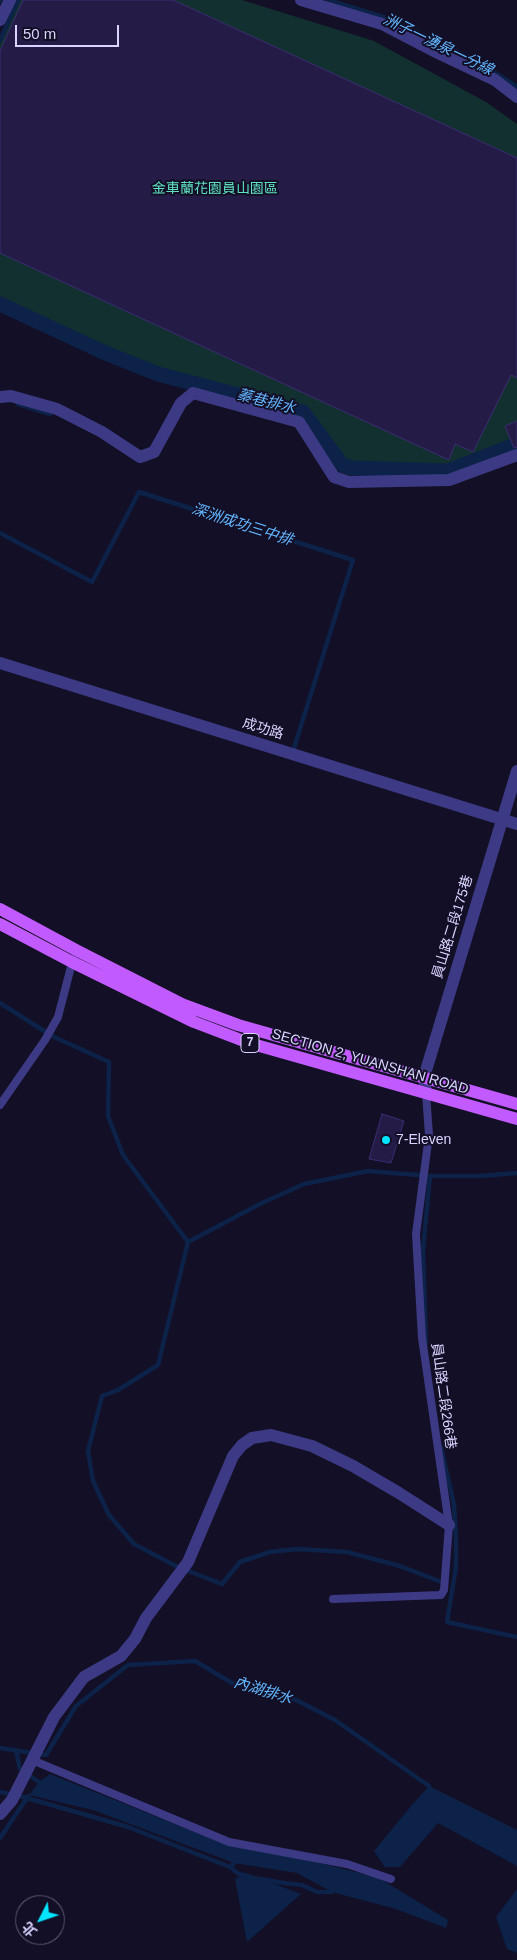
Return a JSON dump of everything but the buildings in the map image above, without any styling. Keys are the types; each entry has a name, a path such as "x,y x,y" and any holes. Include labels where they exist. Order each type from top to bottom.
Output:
{"main road":[{"name":"SECTION 2, YUANSHAN ROAD","path":"0,909 74,956 194,1022 249,1043 517,1119"},
{"name":"SECTION 2, YUANSHAN ROAD","path":"0,924 184,1005 238,1025 517,1104"}],"street":[{"path":"0,20 10,0"},
{"path":"301,0 339,6 382,24 495,80 517,97"},
{"path":"0,397 11,396 57,409 102,432 140,457 154,452 181,403 194,393 299,422 334,477 349,482 449,480 517,455"},
{"name":"成功路","path":"0,663 517,824"},
{"name":"員山路二段175巷","path":"426,1093 424,1077 517,771"},
{"path":"0,1814 12,1800 54,1717 84,1677 121,1656 135,1639 146,1618 188,1562 233,1456 242,1445 252,1438 271,1435 312,1446 353,1466 449,1525"}],"lane":[{"path":"0,1105 45,1040 58,1017 74,956"},
{"name":"員山路二段266巷","path":"333,1599 441,1595 444,1590 449,1525 422,1338 416,1234 429,1135 426,1093"},
{"path":"34,1756 229,1842 347,1864 391,1879"}],"green space":[{"name":"金車蘭花園員山園區","path":"19,0 242,0 374,41 486,102 517,124 517,440 446,467 345,462 310,412 129,362 0,304 0,43"}],"water":[{"path":"50,1774 225,1844 313,1861 379,1878 448,1920 446,1928 396,1909 332,1892 297,1873 234,1863 93,1810 29,1795 39,1782"},
{"path":"429,1786 517,1830 517,1866 438,1823 400,1867 385,1867 374,1851"},
{"path":"246,1873 301,1894 247,1942 235,1879"},
{"path":"517,1889 517,1953 507,1949 496,1917"}],"waterway":[{"path":"0,40 18,0"},
{"name":"洲子一湧泉一分線","path":"328,0 390,19 481,63 517,87"},
{"name":"蓁巷排水","path":"0,304 103,352 158,374 303,412 342,465 352,468 448,471 517,444"},
{"path":"18,404 50,414"},
{"name":"深洲成功三中排","path":"0,533 92,582 139,492 353,560 294,748"},
{"path":"0,1003 52,1036 109,1062 108,1116 123,1155 188,1242 262,1203 304,1184 368,1171 430,1176 480,1176 517,1173"},
{"path":"426,1343 423,1250 430,1176"},
{"path":"188,1242 158,1365 118,1390 102,1396 88,1451 93,1481 109,1515 134,1544 178,1567 222,1584 240,1562 270,1552 297,1549 347,1552 400,1566 439,1581"},
{"path":"441,1447 454,1505 456,1538 456,1567 447,1622 517,1637"},
{"name":"內湖排水","path":"0,1748 46,1755 76,1706 128,1665 195,1661 232,1683 296,1700 335,1720 429,1786"},
{"path":"16,1750 20,1769 39,1782"},
{"path":"0,1792 27,1798 28,1796"},
{"path":"0,1838 27,1798 128,1827 230,1867 234,1863"},
{"path":"230,1867 239,1874 248,1876"},
{"path":"255,1878 302,1885 317,1892 332,1892"}],"place":[{"name":"7-Eleven","path":"386,1140"}]}
